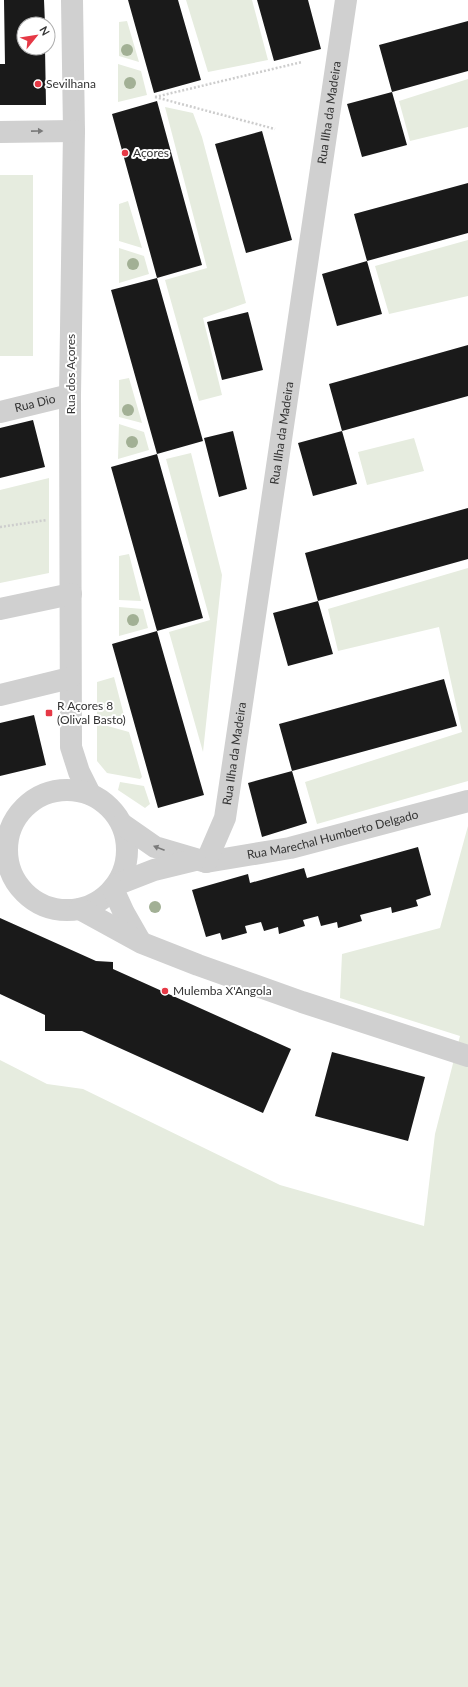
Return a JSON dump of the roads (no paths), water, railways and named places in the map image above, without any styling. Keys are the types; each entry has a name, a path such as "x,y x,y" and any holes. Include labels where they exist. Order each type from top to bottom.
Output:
{"street":[{"name":"Rua dos Açores","path":"72,0 74,131 70,395 71,747 79,772 90,794"},
{"name":"Rua Ilha da Madeira","path":"201,861 226,818 346,0"},
{"path":"0,132 74,131"},
{"name":"Rua Dio","path":"0,412 70,395"},
{"path":"0,610 71,594"},
{"path":"0,695 70,678"},
{"name":"Rua dos Açores","path":"55,791 63,774 71,747"},
{"path":"72,790 90,794 105,803 122,824 128,850 126,864 115,887 98,902 80,909 60,910 41,904 25,893 13,877 3,840 24,808 38,797 55,791 72,790"},
{"name":"Rua Marechal Humberto Delgado","path":"115,887 154,870 201,861 290,848 468,801"},
{"name":"Rua Marechal Humberto Delgado","path":"122,824 155,847 201,861"},
{"path":"115,887 124,913 142,943"},
{"path":"80,909 142,943 315,1006 468,1056"}],"place":[{"name":"Sevilhana","path":"38,84"},
{"name":"Açores","path":"125,153"},
{"name":"R Açores 8 (Olival Basto)","path":"49,713"},
{"name":"Mulemba X'Angola","path":"165,991"}]}
